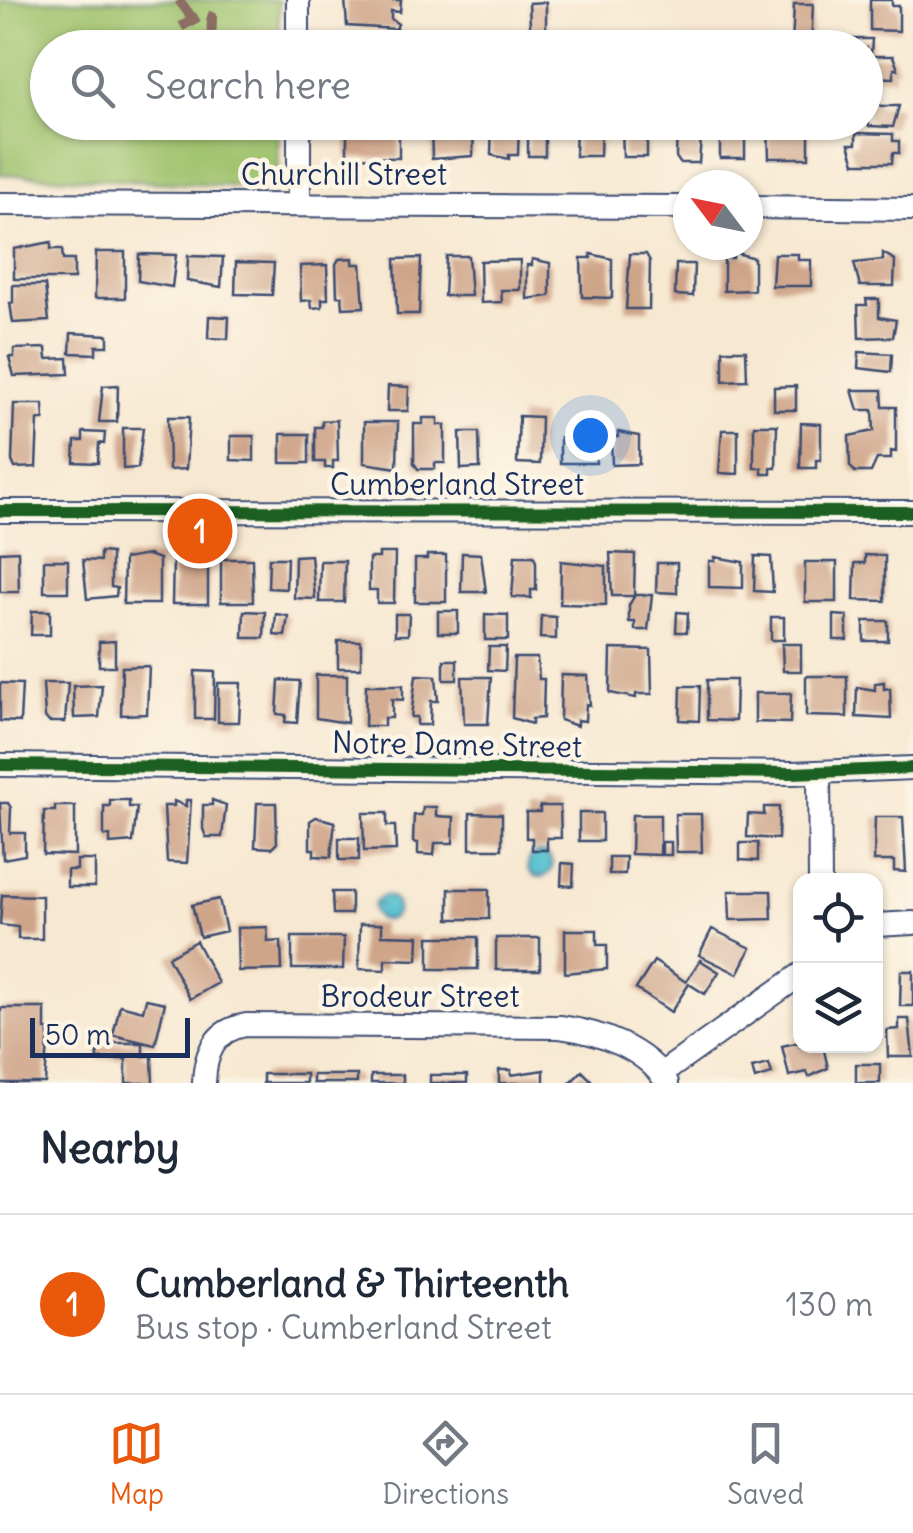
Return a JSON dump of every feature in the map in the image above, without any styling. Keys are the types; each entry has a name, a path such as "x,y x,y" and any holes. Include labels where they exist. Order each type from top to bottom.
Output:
{"street":[{"path":"298,0 298,30"},
{"path":"298,140 299,203"},
{"name":"Churchill Street","path":"0,204 673,207"},
{"path":"763,207 913,209"},
{"name":"Cumberland Street","path":"0,510 913,512"},
{"name":"Notre Dame Street","path":"0,765 819,772 913,768"},
{"path":"819,772 820,873"},
{"path":"883,925 913,923"},
{"path":"664,1078 793,980"},
{"name":"Brodeur Street","path":"204,1083 204,1061 214,1043 234,1027 246,1025 560,1027 608,1038 664,1078"}],"green space":[{"path":"0,0 279,0 279,30 30,30 30,140 279,140 278,176 263,188 0,174"}],"water":[{"path":"540,853 552,865 540,877 528,865"},
{"path":"385,896 397,908 385,920 373,908"}],"building":[{"path":"345,0 401,0 400,12 391,11 391,19 398,24 396,29 347,26"},
{"path":"870,0 892,0 892,6 899,6 899,31 870,30"},
{"path":"546,2 546,30 530,30 529,3"},
{"path":"794,4 813,4 812,30 793,30"},
{"path":"883,56 893,56 898,69 894,69 894,78 883,78"},
{"path":"883,106 899,106 893,127 883,127"},
{"path":"883,134 893,134 893,141 899,141 899,153 893,153 892,163 855,163 849,144 856,144 856,140 883,140"},
{"path":"347,140 399,140 399,158 347,157"},
{"path":"431,140 474,140 473,156 432,159"},
{"path":"491,140 518,140 518,155 509,155 509,159 491,155"},
{"path":"528,140 545,140 545,156 528,156"},
{"path":"576,140 601,140 600,156 575,156"},
{"path":"622,140 647,140 647,157 623,157"},
{"path":"677,140 701,140 699,163 680,163 676,157"},
{"path":"720,140 745,140 745,158 720,158"},
{"path":"768,140 809,140 809,158 769,158"},
{"path":"51,242 51,249 62,249 63,260 74,260 74,279 14,279 14,249"},
{"path":"96,252 125,252 125,298 95,298"},
{"path":"883,253 895,260 894,286 860,286 854,263 883,260"},
{"path":"139,254 176,255 172,287 138,281"},
{"path":"591,254 612,259 612,298 582,297 581,258 591,258"},
{"path":"630,254 646,254 650,261 649,309 626,309"},
{"path":"774,254 798,254 798,260 811,260 811,286 772,286"},
{"path":"188,256 223,257 221,287 187,281"},
{"path":"446,256 468,256 471,296 444,296"},
{"path":"353,258 353,264 361,264 364,307 343,308 342,296 337,296 336,264 339,259"},
{"path":"421,258 419,314 397,314 395,259"},
{"path":"532,259 550,263 550,296 527,299 527,265 532,265"},
{"path":"520,260 520,290 501,290 502,302 481,303 480,261"},
{"path":"724,260 754,260 754,290 724,291"},
{"path":"236,262 274,263 272,295 235,294"},
{"path":"676,264 694,264 693,296 675,295"},
{"path":"327,265 328,299 322,299 322,307 312,308 311,300 301,301 300,266"},
{"path":"13,285 45,285 49,321 13,323"},
{"path":"866,299 879,299 879,317 896,320 893,337 859,338 858,305 867,305"},
{"path":"209,316 229,317 228,339 208,338"},
{"path":"71,333 108,335 108,346 96,346 96,354 70,353"},
{"path":"46,348 47,359 68,358 69,374 14,376 9,357 14,357 14,349"},
{"path":"723,350 746,350 747,380 723,381"},
{"path":"859,352 892,354 891,372 858,368"},
{"path":"118,385 117,422 99,422 103,386"},
{"path":"388,386 409,387 408,411 387,411"},
{"path":"796,386 796,410 774,410 774,387"},
{"path":"852,390 882,390 883,407 896,407 896,452 891,451 891,459 877,459 871,472 855,472 850,466 849,436 874,431 873,410 858,410"},
{"path":"14,404 43,404 44,420 38,420 36,467 15,468 12,461"},
{"path":"519,416 541,417 540,464 517,463"},
{"path":"168,417 189,417 186,469 169,470"},
{"path":"423,418 438,418 438,425 445,425 445,463 435,463 435,469 418,469 414,463 414,424 423,424"},
{"path":"337,420 338,461 333,461 333,468 325,468 325,462 315,462 315,427 322,427 322,421"},
{"path":"364,422 398,422 397,468 364,463"},
{"path":"801,423 821,424 821,460 816,460 816,468 800,468"},
{"path":"577,424 595,424 596,463 560,463 560,437 578,437"},
{"path":"754,425 777,425 776,468 771,468 771,474 754,468"},
{"path":"123,428 143,428 138,468 123,469"},
{"path":"722,430 738,430 738,474 719,473"},
{"path":"83,432 105,433 104,444 99,443 98,463 74,462 75,441 83,441"},
{"path":"460,432 479,432 480,468 461,469"},
{"path":"618,432 639,436 639,464 612,465 611,437 618,437"},
{"path":"281,434 309,434 309,463 281,463"},
{"path":"231,436 254,436 254,461 231,460"},
{"path":"18,551 19,592 0,592 0,552"},
{"path":"100,552 111,553 111,587 117,588 116,596 87,599 83,560 100,561"},
{"path":"379,553 395,553 394,603 377,603 377,590 369,590 369,558 379,558"},
{"path":"462,553 481,554 486,592 461,592"},
{"path":"610,553 635,554 634,596 612,596"},
{"path":"148,555 159,559 159,604 123,604 124,559"},
{"path":"311,555 315,599 294,598 295,556"},
{"path":"427,555 446,555 446,602 415,602 415,559 427,559"},
{"path":"865,555 885,556 885,601 854,600 855,563 865,563"},
{"path":"515,556 534,556 536,590 531,590 531,598 512,597"},
{"path":"755,556 771,557 773,592 754,591"},
{"path":"715,557 743,562 743,588 709,587 709,561 715,561"},
{"path":"269,558 287,558 286,589 268,588"},
{"path":"173,559 208,559 208,604 172,604"},
{"path":"221,559 252,559 253,602 221,602"},
{"path":"44,560 68,560 68,592 44,592"},
{"path":"320,561 345,561 344,602 319,602"},
{"path":"561,561 606,566 606,605 560,604"},
{"path":"805,562 837,562 837,602 805,602"},
{"path":"657,563 677,563 677,593 656,592"},
{"path":"635,595 652,595 648,630 635,630 635,622 629,622 629,605"},
{"path":"32,611 50,611 50,635 31,635"},
{"path":"244,611 265,612 264,638 243,638"},
{"path":"438,611 458,611 458,633 438,633"},
{"path":"677,612 688,613 687,632 676,632"},
{"path":"276,614 288,616 285,636 274,635"},
{"path":"395,614 409,614 408,635 395,635"},
{"path":"485,614 508,615 508,640 485,640"},
{"path":"834,615 847,616 847,640 834,640"},
{"path":"541,616 556,617 556,639 540,638"},
{"path":"771,617 784,617 784,640 771,640"},
{"path":"864,621 888,621 888,641 864,641"},
{"path":"115,641 115,666 99,666 99,642"},
{"path":"338,641 361,641 361,668 338,668"},
{"path":"782,644 801,644 801,671 783,671"},
{"path":"489,647 506,647 505,671 488,670"},
{"path":"611,649 651,650 652,694 636,694 636,698 610,693"},
{"path":"514,658 537,658 539,679 544,679 543,718 532,719 532,724 512,718"},
{"path":"444,660 457,660 457,680 444,680"},
{"path":"149,666 147,714 121,715 122,667"},
{"path":"195,671 215,672 214,719 195,719"},
{"path":"316,675 347,675 347,723 316,718"},
{"path":"416,675 436,676 438,701 431,701 430,725 417,725 417,717 411,717"},
{"path":"561,675 588,676 590,705 586,704 585,721 577,720 577,726 560,720"},
{"path":"806,676 847,676 847,717 806,716"},
{"path":"462,677 491,677 488,724 464,724"},
{"path":"279,680 300,681 297,723 285,722 286,715 277,714"},
{"path":"707,680 736,680 735,721 707,720"},
{"path":"884,682 884,689 890,688 891,719 856,717 857,687 875,690 875,683"},
{"path":"0,683 22,684 20,722 0,721"},
{"path":"43,683 68,683 65,722 49,722 45,717"},
{"path":"218,683 241,683 239,722 218,722"},
{"path":"102,685 99,717 74,718 73,686"},
{"path":"366,685 403,685 403,700 392,699 392,718 384,718 384,726 365,726"},
{"path":"681,686 700,686 699,721 680,720"},
{"path":"755,693 791,693 790,723 755,722"},
{"path":"110,800 129,800 129,807 137,807 133,842 110,844 110,836 104,836 104,806 110,806"},
{"path":"186,800 191,800 187,863 167,862 164,806 174,806 174,801 186,806"},
{"path":"212,800 226,805 222,837 206,837 203,829 203,805 212,805"},
{"path":"0,803 8,803 11,808 10,833 25,833 25,855 3,859"},
{"path":"257,803 276,803 277,843 272,848 255,847"},
{"path":"55,806 75,806 75,855 43,854 44,811 55,811"},
{"path":"540,806 560,806 561,838 547,838 547,850 532,850 532,838 526,838 526,812 540,812"},
{"path":"423,807 436,807 436,816 454,817 453,843 435,843 434,855 418,854 418,843 413,842 414,815 422,815"},
{"path":"764,807 779,807 778,839 747,837 748,814 764,815"},
{"path":"363,813 387,813 387,826 395,826 396,850 364,851"},
{"path":"470,813 502,814 502,849 470,849"},
{"path":"579,813 602,813 602,841 579,841"},
{"path":"675,814 701,814 702,852 676,852"},
{"path":"632,815 660,815 660,855 631,854"},
{"path":"316,817 335,822 331,857 314,856 314,849 310,849 310,821"},
{"path":"875,817 903,817 906,872 894,871 894,861 874,861"},
{"path":"339,838 359,838 359,860 339,860"},
{"path":"662,842 671,842 671,855 662,855"},
{"path":"740,843 758,843 758,861 740,860"},
{"path":"609,857 626,857 625,874 609,874"},
{"path":"77,860 95,860 95,887 67,887 67,870 77,870"},
{"path":"562,863 574,864 573,886 561,885"},
{"path":"449,889 489,889 489,919 449,919"},
{"path":"729,891 771,891 772,919 730,920"},
{"path":"332,892 351,892 351,914 333,914"},
{"path":"2,895 42,896 42,939 18,939 18,927 0,925"},
{"path":"219,899 226,931 200,937 192,905"},
{"path":"360,924 382,924 382,935 419,936 418,960 385,959 385,970 359,969"},
{"path":"267,927 268,942 281,941 282,970 238,971 237,928"},
{"path":"712,929 751,948 738,974 699,955"},
{"path":"565,930 597,930 597,945 607,945 607,969 565,973"},
{"path":"292,937 344,937 343,969 292,969"},
{"path":"429,937 478,937 478,969 429,969"},
{"path":"496,938 540,938 540,970 496,970"},
{"path":"196,941 218,983 190,999 168,957"},
{"path":"700,960 719,972 705,994 689,984 671,1012 636,989 654,961 686,982"},
{"path":"901,971 913,971 913,1006 900,1006"},
{"path":"146,999 165,1003 155,1045 113,1035 120,1005 143,1011"},
{"path":"1,1008 45,1008 45,1030 49,1030 45,1083 1,1083"},
{"path":"899,1019 909,1019 913,1057 888,1057 887,1030 899,1029"},
{"path":"97,1043 143,1043 143,1056 152,1056 153,1083 126,1083 126,1059 98,1059"},
{"path":"793,1044 793,1053 825,1053 828,1068 809,1077 807,1072 789,1076 782,1046"},
{"path":"769,1064 772,1074 755,1079 752,1068"},
{"path":"856,1064 880,1064 880,1083 856,1083"},
{"path":"499,1070 511,1070 511,1075 544,1070 544,1083 499,1083"},
{"path":"582,1071 594,1083 570,1083"},
{"path":"263,1074 306,1074 306,1083 263,1083"},
{"path":"313,1075 357,1075 357,1083 313,1083"},
{"path":"371,1075 403,1075 403,1083 371,1083"},
{"path":"430,1075 467,1075 467,1083 430,1083"}],"marked path":[{"path":"179,0 193,19"},
{"path":"177,30 203,14 212,17 212,30"}],"cycle path":[{"path":"0,511 913,512"},
{"path":"0,765 793,773 913,768"}],"place":[{"name":"Cumberland & Thirteenth","path":"200,531"}]}
